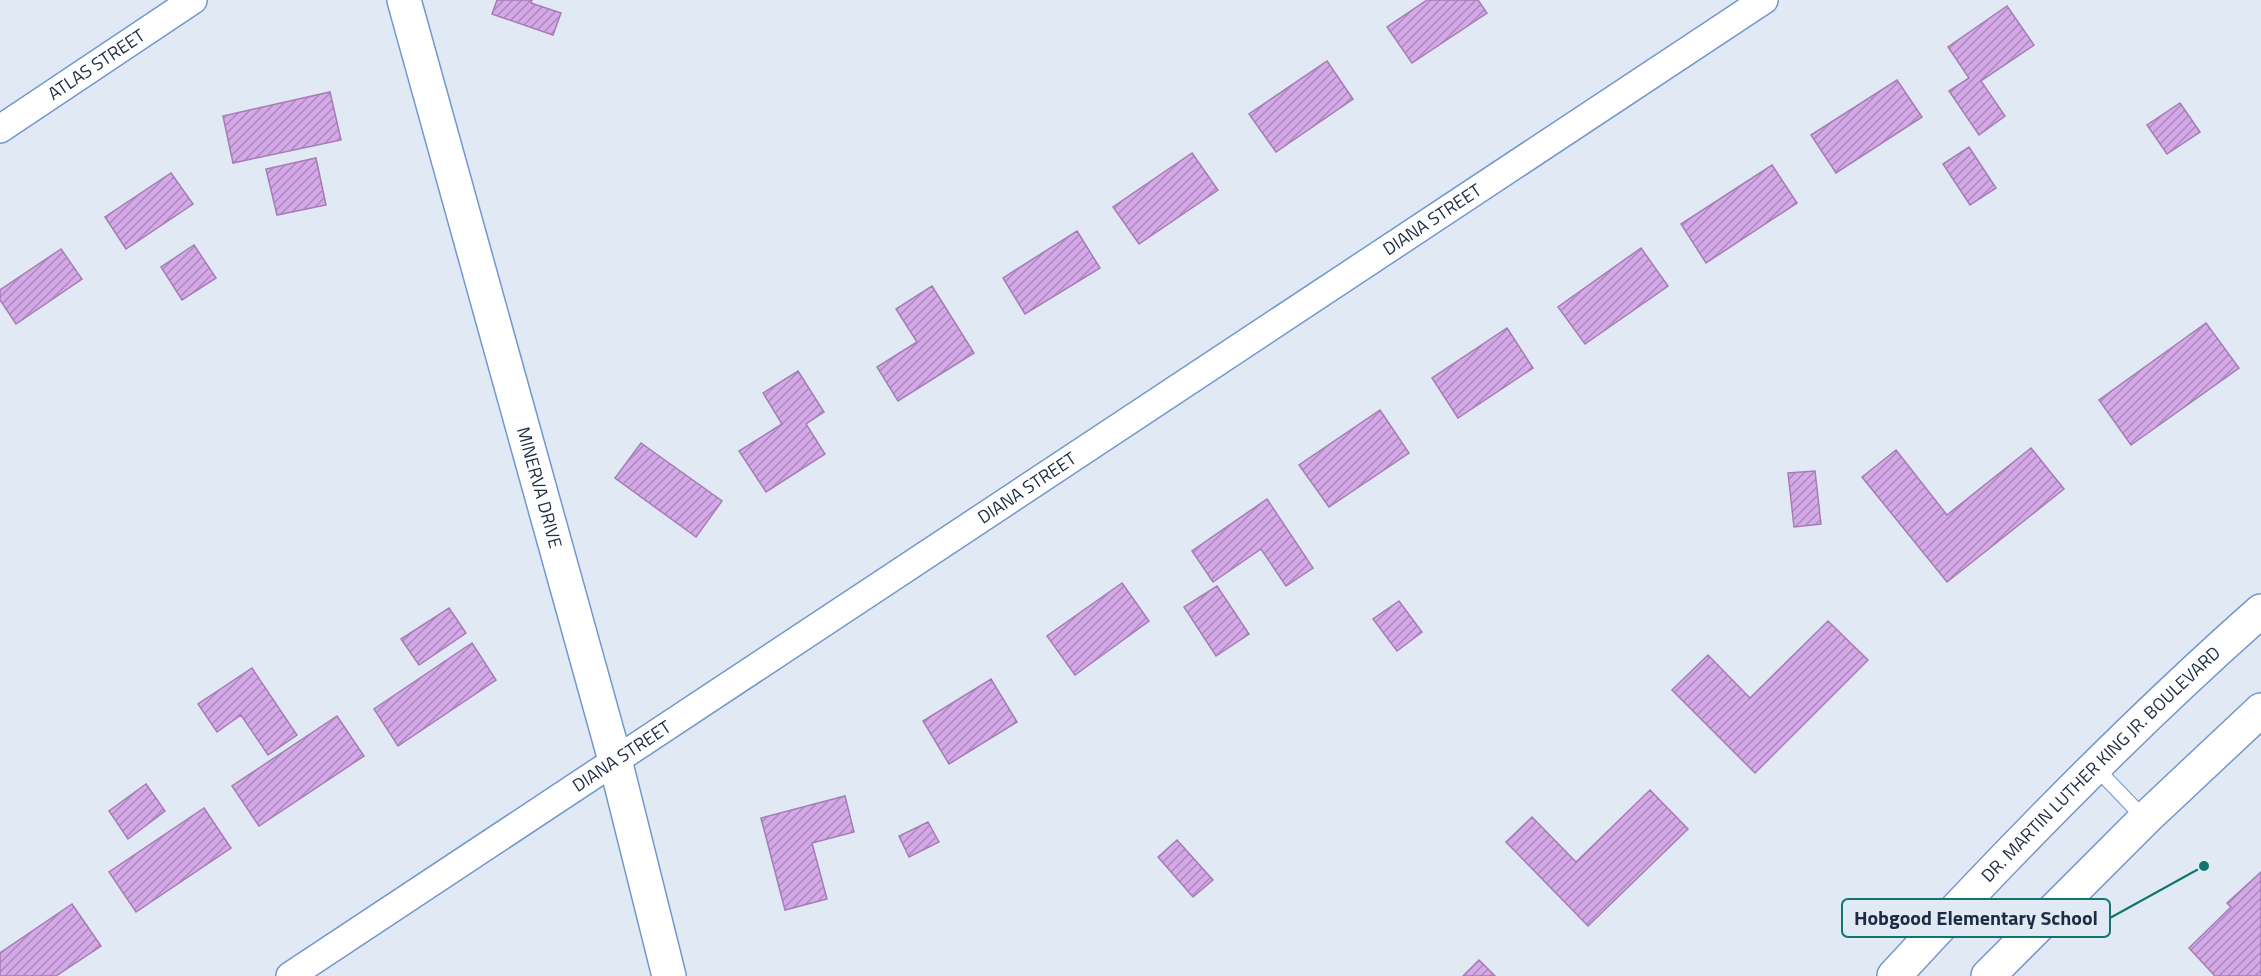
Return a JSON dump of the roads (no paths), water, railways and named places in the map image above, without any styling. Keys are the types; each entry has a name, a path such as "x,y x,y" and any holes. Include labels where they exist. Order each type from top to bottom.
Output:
{"street":[{"name":"ATLAS STREET","path":"0,129 193,0"},
{"name":"MINERVA DRIVE","path":"404,0 615,760 669,976"},
{"name":"DIANA STREET","path":"290,976 1764,0"},
{"name":"DR. MARTIN LUTHER KING JR. BOULEVARD","path":"1894,976 1975,889 2199,665 2261,611"},
{"path":"1988,976 2145,819 2261,710"}],"lane":[{"path":"2096,768 2145,819"}],"place":[{"name":"Hobgood Elementary School","path":"2204,866"}]}
